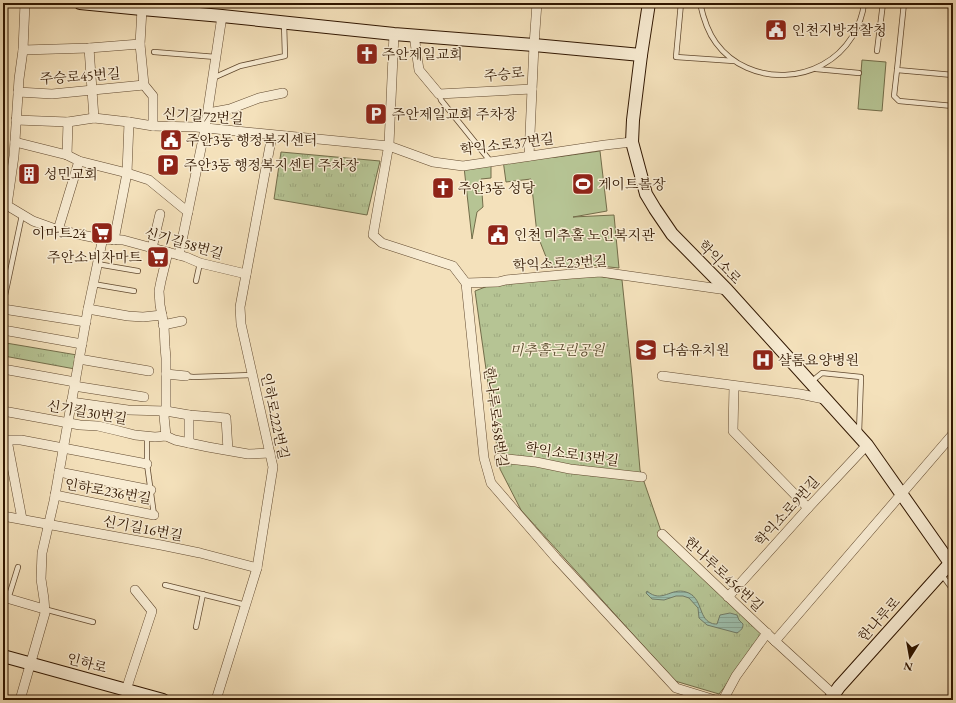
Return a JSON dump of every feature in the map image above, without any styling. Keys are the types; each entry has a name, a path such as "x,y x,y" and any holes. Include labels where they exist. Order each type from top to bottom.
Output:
{"street":[{"name":"주승로45번길","path":"5,204 14,156 19,79 23,50 25,3"},
{"name":"주승로","path":"80,3 414,36 641,55"},
{"path":"534,45 537,3"},
{"name":"학익소로","path":"649,3 633,120 632,142 646,194 654,209 672,234 727,290 862,441 952,562"},
{"path":"142,9 140,44 144,85 153,96 153,126"},
{"path":"179,255 208,113 222,16"},
{"path":"394,34 388,146 373,235 382,243 453,266 466,283"},
{"path":"414,36 419,70 439,94"},
{"name":"주승로45번길","path":"23,50 89,48 140,44"},
{"name":"주승로","path":"439,94 532,89 534,45"},
{"path":"89,48 94,118"},
{"name":"주승로45번길","path":"18,92 52,94 144,85"},
{"path":"529,156 532,89"},
{"path":"208,113 230,108 259,98 283,93"},
{"name":"신기길72번길","path":"16,120 68,122 94,118 153,126 196,127 388,146"},
{"path":"67,155 68,122"},
{"path":"114,240 127,173 129,122"},
{"name":"인하로222번길","path":"216,700 257,568 273,467 241,324 240,307 272,135"},
{"path":"15,142 67,155 79,161 149,180 188,212"},
{"name":"학익소로37번길","path":"388,146 433,162 463,166 605,144 632,142"},
{"path":"58,230 79,161"},
{"name":"신기길58번길","path":"5,204 33,221 58,230 101,239 123,240 246,274"},
{"path":"152,248 160,214"},
{"name":"인하로236번길","path":"20,700 45,613 41,579 42,553 55,495 88,309 102,242 101,239"},
{"path":"166,436 164,416 166,411 166,358 164,324 159,292 168,252"},
{"name":"학익소로23번길","path":"466,283 498,282 601,272 727,290"},
{"name":"한나루로458번길","path":"466,283 484,458 491,483 556,558 676,688 715,700"},
{"path":"3,309 86,322"},
{"path":"88,309 128,316 162,314"},
{"path":"164,324 182,321"},
{"path":"3,330 82,344"},
{"path":"79,359 149,371"},
{"path":"3,369 144,396"},
{"path":"166,374 186,376"},
{"path":"662,376 824,399"},
{"path":"734,386 733,431 808,508"},
{"path":"71,402 128,410 166,411 189,415 226,418 228,450"},
{"name":"신기길30번길","path":"3,410 80,425 98,426 135,435 166,436 189,443 248,454 270,453"},
{"path":"189,415 189,443"},
{"path":"776,641 953,434"},
{"path":"22,519 5,440 21,440 147,464"},
{"name":"학익소로9번길","path":"728,597 808,508 862,441"},
{"name":"학익소로13번길","path":"499,458 536,462 570,469 642,477"},
{"path":"59,472 151,490"},
{"name":"인하로236번길","path":"55,495 154,515"},
{"name":"신기길16번길","path":"3,516 178,549 257,568"},
{"name":"한나루로456번길","path":"662,534 776,641 832,697"},
{"name":"한나루로","path":"832,697 839,687 952,562"},
{"path":"126,690 152,611 135,590"},
{"path":"6,598 44,609"},
{"path":"724,700 736,676 767,633"},
{"name":"인하로","path":"3,656 29,669 126,690 163,700"}],"lane":[{"path":"681,3 676,57 735,60"},
{"path":"700,3 702,15 708,30 716,43 727,55 740,64 758,72 777,76 797,74 816,69 833,58 847,44 858,27 864,8 864,3"},
{"path":"877,51 883,3"},
{"path":"904,3 894,96 899,101 953,106"},
{"path":"213,78 240,66 285,56 284,22"},
{"path":"154,52 216,57"},
{"path":"816,69 860,73"},
{"path":"897,70 953,75"},
{"path":"439,94 441,100 491,162"},
{"path":"3,305 22,215"},
{"path":"196,281 200,262"},
{"path":"97,264 138,271"},
{"path":"93,284 134,291"},
{"path":"810,383 822,373 861,377 862,441"},
{"path":"186,376 252,375"},
{"name":"인하로236번길","path":"147,436 147,464 154,515"},
{"path":"6,598 18,567"},
{"path":"941,574 953,590"},
{"path":"165,585 246,605"},
{"path":"196,627 203,594"},
{"path":"44,609 93,622"}],"green space":[{"path":"862,60 886,62 882,111 858,109"},
{"path":"600,151 607,211 573,217 614,215 619,268 580,264 550,267 537,234 531,179 506,182 503,160 557,157"},
{"path":"281,152 380,161 367,215 274,199"},
{"path":"491,162 491,178 481,179 483,207 477,212 472,239 464,167"},
{"name":"미추홀근린공원","path":"597,276 622,280 640,470 662,534 767,633 719,694 675,681 521,510 500,469 475,291 498,282"},
{"path":"6,343 77,355 75,369 4,356"}],"shaded area":[{"path":"647,591 652,595 657,596 681,591 686,592 695,598 704,617 711,623 717,624 720,615 730,613 737,615 743,624 743,627 737,633 707,625 699,618 698,608 689,598 676,596 664,600 652,599 646,593"}],"place":[{"name":"인천지방검찰청","path":"776,30"},
{"name":"주안제일교회","path":"367,54"},
{"name":"주안제일교회 주차장","path":"376,114"},
{"name":"주안3동 행정복지센터","path":"171,140"},
{"name":"주안3동 행정복지센터 주차장","path":"168,165"},
{"name":"성민교회","path":"29,174"},
{"name":"게이트볼장","path":"583,184"},
{"name":"주안3동 성당","path":"443,188"},
{"name":"이마트24","path":"102,233"},
{"name":"인천 미추홀 노인복지관","path":"498,235"},
{"name":"주안소비자마트","path":"158,257"},
{"name":"다솜유치원","path":"646,350"},
{"name":"샬롬요양병원","path":"763,360"}]}
